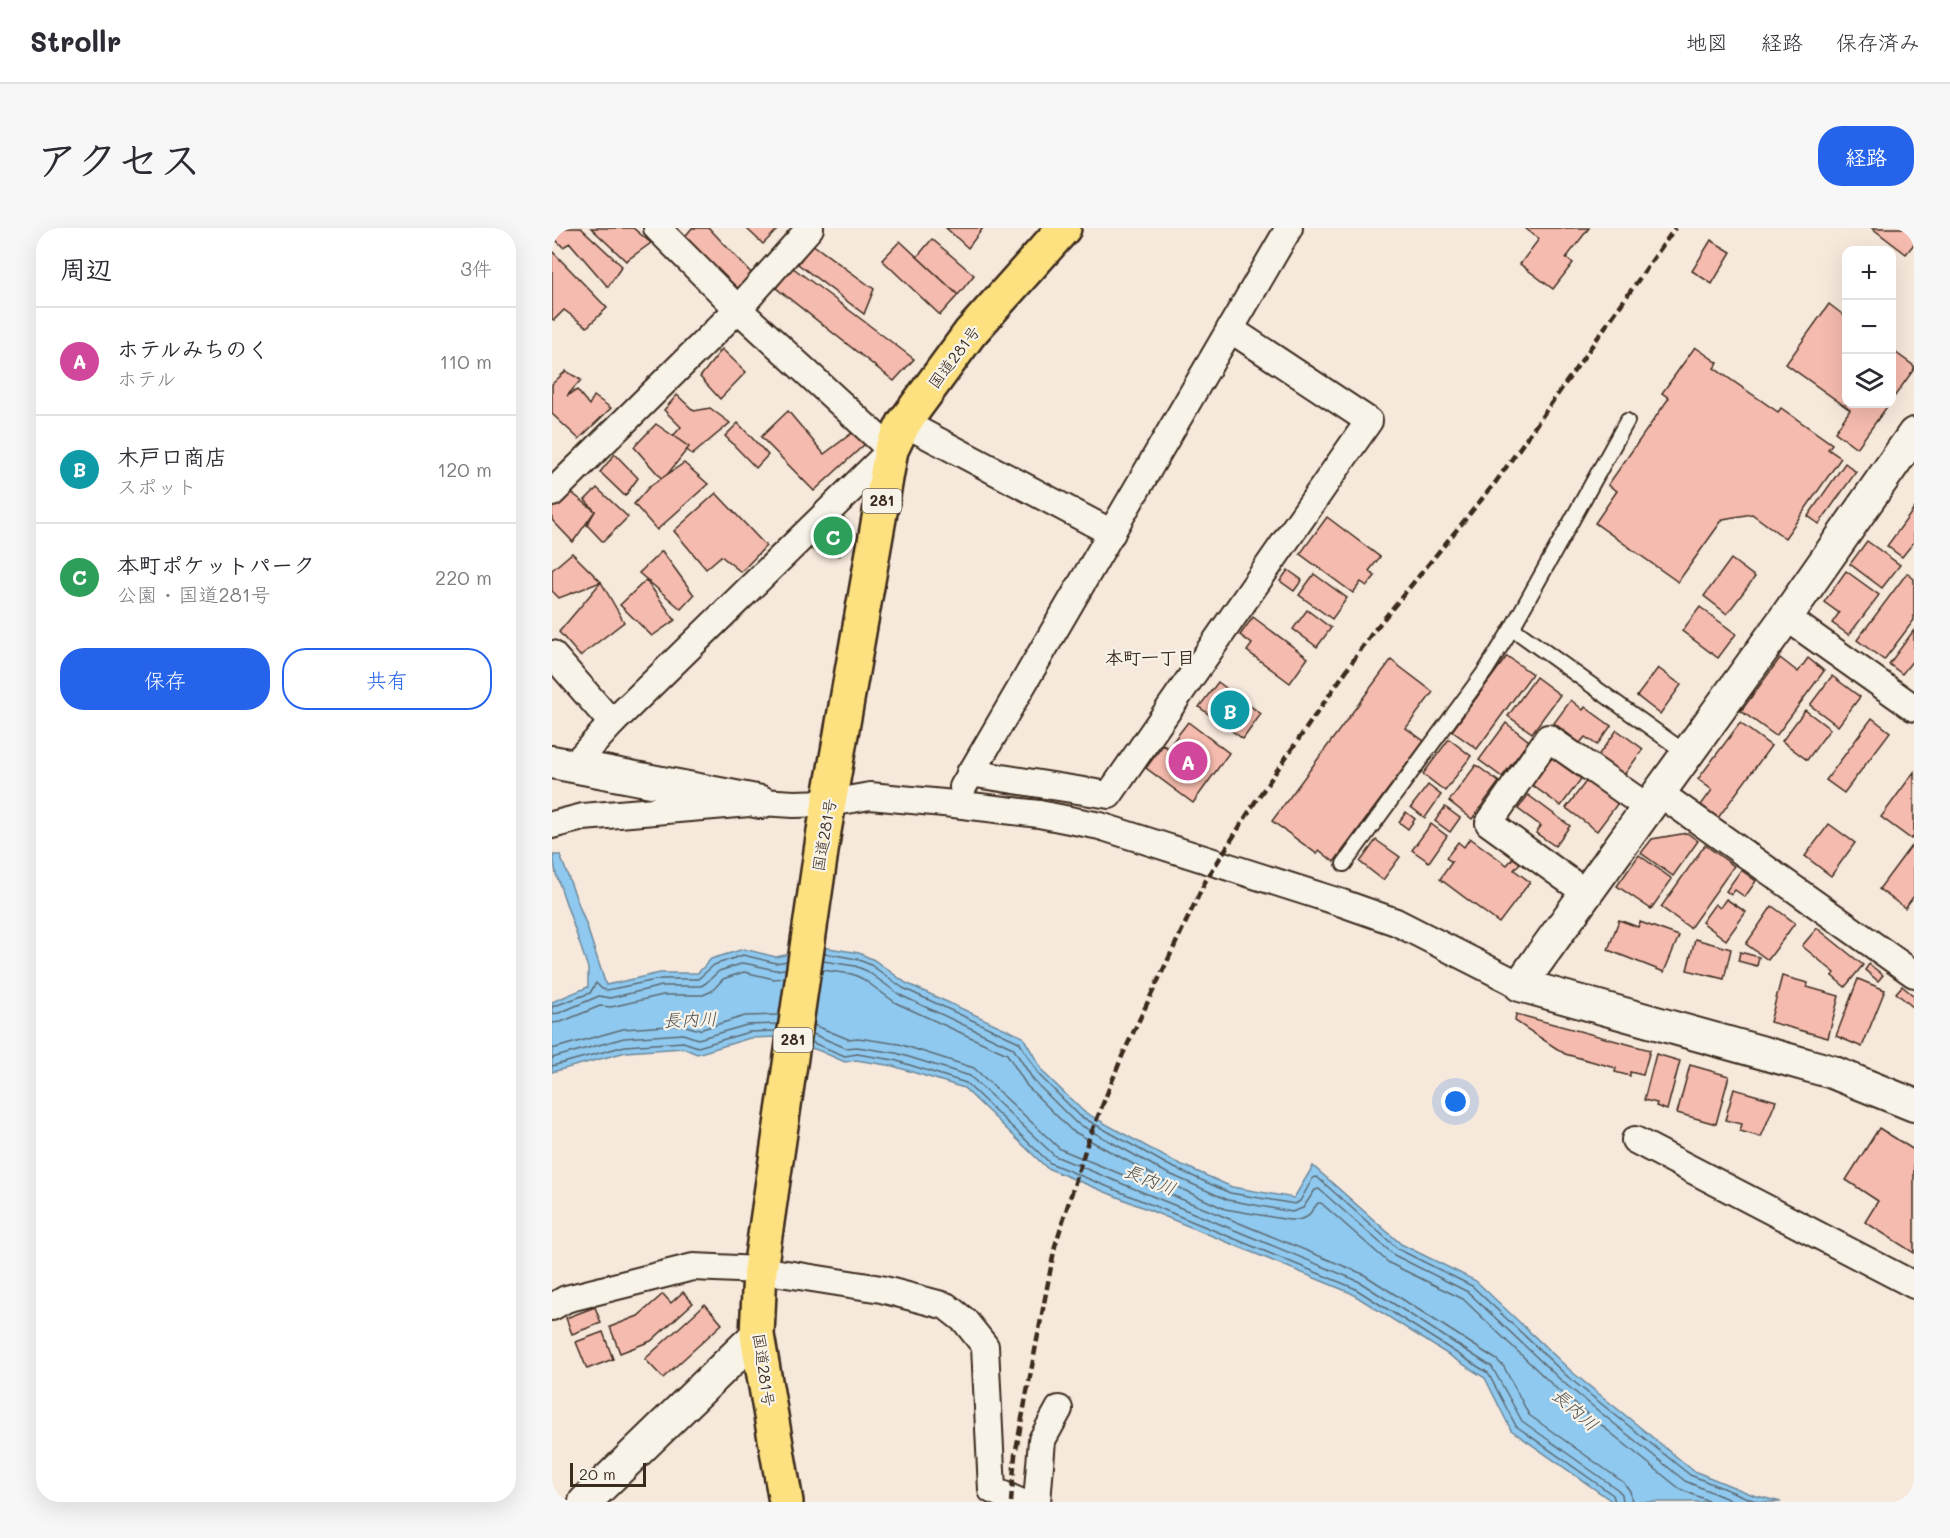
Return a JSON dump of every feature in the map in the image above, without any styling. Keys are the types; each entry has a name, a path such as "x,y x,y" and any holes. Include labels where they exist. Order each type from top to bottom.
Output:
{"highway":[{"name":"国道281号","path":"786,1502 757,1335 761,1259 827,817 897,436 970,333 1057,230"}],"street":[{"path":"657,228 738,309 897,436 1112,533"},
{"path":"552,492 738,309 810,228"},
{"path":"954,804 1289,228"},
{"path":"970,773 1109,795 1369,421 1230,329"},
{"path":"562,764 612,723 897,436"},
{"path":"1520,985 1913,439"},
{"path":"1786,617 1914,708"},
{"path":"552,654 612,723"},
{"path":"1586,893 1489,823 1548,738 1652,799 1914,974"},
{"path":"562,764 761,802 794,804 827,817 870,796 1039,814 1100,826 1396,922 1520,985 1832,1072 1913,1101"},
{"path":"552,825 584,817 761,802"},
{"path":"1635,1140 1914,1285"},
{"path":"552,1307 566,1299 693,1267 761,1259 946,1306 965,1321 985,1346 992,1490 1020,1502"},
{"path":"585,1502 757,1335"},
{"path":"1037,1502 1042,1440 1059,1409"}],"lane":[{"path":"1344,864 1486,670 1512,628 1627,421"},
{"path":"1512,628 1686,753"}],"green space":[{"path":"840,518 845,518 849,523 840,556 808,549"}],"water":[{"name":"長内川","path":"553,855 560,855 606,985 660,973 698,973 711,959 744,949 776,957 823,947 859,953 874,960 906,983 1023,1037 1044,1073 1084,1112 1171,1160 1232,1187 1294,1198 1313,1166 1401,1244 1476,1281 1572,1372 1694,1471 1753,1495 1781,1502 1613,1502 1511,1430 1485,1378 1351,1293 1047,1168 964,1088 893,1066 856,1060 845,1062 779,1037 750,1038 697,1054 683,1048 626,1052 552,1072 552,1002 588,987 588,968 556,874"}],"building":[{"path":"556,228 581,228 622,266 608,287 570,243 563,247 552,236"},
{"path":"591,228 633,228 651,243 626,261"},
{"path":"692,228 709,228 753,275 739,289 683,239"},
{"path":"746,228 779,228 763,244"},
{"path":"946,228 983,228 968,248"},
{"path":"1525,228 1589,228 1566,258 1573,263 1553,289 1520,264 1539,239"},
{"path":"1872,228 1914,228 1914,244 1906,254"},
{"path":"932,239 974,275 958,295 917,257"},
{"path":"1711,240 1731,252 1712,284 1692,271"},
{"path":"900,241 958,295 940,315 882,260"},
{"path":"812,244 874,289 864,314 798,264"},
{"path":"552,251 607,308 587,327 564,310 554,320 552,319"},
{"path":"792,267 914,359 894,381 776,288"},
{"path":"1829,304 1842,314 1842,404 1786,364"},
{"path":"1695,347 1718,363 1714,368 1778,412 1781,408 1832,444 1828,449 1841,458 1785,538 1752,514 1723,519 1678,582 1595,523 1617,491 1608,485 1669,398 1662,393"},
{"path":"722,349 746,372 720,399 700,377"},
{"path":"1896,353 1914,366 1896,394"},
{"path":"566,371 581,380 567,396 577,390 589,405 594,396 611,408 579,439 552,414 552,384"},
{"path":"677,395 694,411 710,408 730,423 692,455 673,436 681,427 664,410"},
{"path":"1847,408 1886,408 1857,448 1835,432 1850,410"},
{"path":"788,411 824,454 852,433 865,444 814,491 761,437"},
{"path":"738,423 768,455 756,468 725,436"},
{"path":"656,424 689,447 663,480 634,447"},
{"path":"615,454 638,478 625,496 600,472"},
{"path":"684,463 708,484 657,530 634,504 649,487"},
{"path":"1845,463 1856,472 1819,524 1808,516"},
{"path":"597,488 628,517 603,542 587,525 595,511 585,500"},
{"path":"568,490 595,511 573,542 552,520 552,507"},
{"path":"716,493 766,546 741,572 721,556 706,569 674,531"},
{"path":"1914,509 1914,542 1902,557 1887,546"},
{"path":"1327,517 1380,557 1369,571 1375,576 1367,586 1361,582 1353,593 1300,554"},
{"path":"1867,541 1900,565 1882,588 1850,564"},
{"path":"662,551 694,595 681,609 639,573"},
{"path":"572,553 601,582 559,598 552,591 552,570"},
{"path":"1731,559 1755,577 1727,614 1704,596"},
{"path":"1288,570 1302,580 1294,591 1280,581"},
{"path":"1846,571 1879,595 1849,635 1832,623 1839,613 1824,602"},
{"path":"1907,573 1914,579 1914,620 1884,660 1857,640"},
{"path":"1314,574 1347,598 1332,619 1299,595"},
{"path":"646,580 675,620 652,636 620,605"},
{"path":"601,582 624,622 580,656 559,632"},
{"path":"1700,607 1736,634 1718,658 1682,631"},
{"path":"1307,610 1331,628 1317,647 1293,629"},
{"path":"1253,617 1308,658 1290,683 1247,651 1252,644 1240,635"},
{"path":"1914,630 1914,659 1902,674 1889,664"},
{"path":"1507,656 1532,674 1477,749 1452,731"},
{"path":"1780,658 1798,672 1808,658 1824,671 1776,736 1741,711"},
{"path":"1391,660 1433,692 1406,728 1424,741 1334,862 1319,850 1317,854 1272,821"},
{"path":"1658,668 1681,685 1660,714 1637,696"},
{"path":"1832,676 1860,697 1838,726 1810,705"},
{"path":"1536,677 1560,695 1532,733 1508,716"},
{"path":"1218,682 1261,714 1243,739 1199,707"},
{"path":"1571,700 1583,710 1585,707 1611,726 1597,745 1585,737 1580,743 1554,723"},
{"path":"1805,710 1830,729 1807,760 1782,741"},
{"path":"1872,718 1890,732 1844,793 1826,780"},
{"path":"1188,722 1229,753 1193,803 1146,768 1163,745 1168,748"},
{"path":"1506,723 1529,741 1502,777 1479,760"},
{"path":"1740,723 1771,746 1718,818 1701,805 1712,790 1698,779"},
{"path":"1617,730 1643,749 1622,778 1596,758"},
{"path":"1449,739 1471,756 1445,791 1423,774"},
{"path":"1552,758 1581,779 1561,806 1532,785"},
{"path":"1476,765 1499,782 1472,819 1449,801"},
{"path":"1914,772 1914,836 1911,839 1881,817"},
{"path":"1587,780 1618,803 1597,831 1566,808"},
{"path":"1428,785 1441,795 1425,818 1411,807"},
{"path":"1528,795 1570,826 1555,846 1536,833 1541,826 1518,809"},
{"path":"1445,807 1460,818 1450,832 1435,821"},
{"path":"1406,812 1415,819 1408,829 1399,822"},
{"path":"1431,824 1447,836 1429,862 1412,850"},
{"path":"1829,824 1855,843 1831,876 1805,856"},
{"path":"1687,833 1698,841 1673,876 1641,853 1652,839"},
{"path":"1470,838 1507,865 1513,858 1520,863 1514,870 1530,882 1499,923 1440,879 1452,862 1446,858 1458,842 1464,847"},
{"path":"1376,840 1400,857 1383,880 1360,862"},
{"path":"1705,845 1734,866 1690,928 1661,907"},
{"path":"1911,846 1914,849 1914,896 1905,908 1879,889"},
{"path":"1639,855 1672,879 1651,909 1617,886"},
{"path":"1741,870 1756,881 1745,897 1735,890 1731,895 1726,891"},
{"path":"1726,899 1746,912 1726,940 1702,922 1715,904 1720,908"},
{"path":"1772,906 1795,923 1768,960 1746,944"},
{"path":"1619,920 1638,927 1640,922 1679,936 1664,972 1608,950"},
{"path":"1817,928 1863,965 1845,987 1832,976 1835,973 1802,946"},
{"path":"1695,939 1731,949 1724,979 1687,970"},
{"path":"1740,952 1759,957 1757,966 1738,961"},
{"path":"1869,964 1883,975 1878,981 1865,970"},
{"path":"1782,976 1808,983 1807,987 1839,996 1828,1038 1770,1022"},
{"path":"1858,979 1885,990 1862,1047 1836,1036"},
{"path":"1902,986 1914,996 1914,1008 1896,993"},
{"path":"1516,1014 1650,1050 1643,1075 1630,1072 1630,1076 1615,1072 1616,1068 1565,1054 1515,1021"},
{"path":"1656,1054 1680,1061 1667,1110 1656,1106 1657,1103 1644,1100"},
{"path":"1690,1065 1729,1076 1716,1124 1677,1113"},
{"path":"1734,1089 1776,1101 1761,1137 1740,1131 1742,1124 1725,1120"},
{"path":"1879,1128 1914,1150 1914,1253 1865,1222 1878,1201 1846,1180"},
{"path":"683,1292 693,1303 651,1341 620,1353 610,1327 638,1316 663,1294 671,1303"},
{"path":"705,1304 722,1324 663,1378 645,1359"},
{"path":"595,1307 601,1323 572,1334 566,1318"},
{"path":"603,1332 613,1359 587,1369 576,1342"}],"railway":[{"path":"1011,1502 1015,1455 1055,1246 1088,1141 1123,1054 1205,882 1255,802 1373,632 1495,483 1675,228"}],"place":[{"name":"本町ポケットパーク","path":"833,536"},
{"name":"木戸口商店","path":"1230,710"},
{"name":"ホテルみちのく","path":"1188,761"}],"district":[{"name":"本町一丁目","path":"1150,658"}]}
